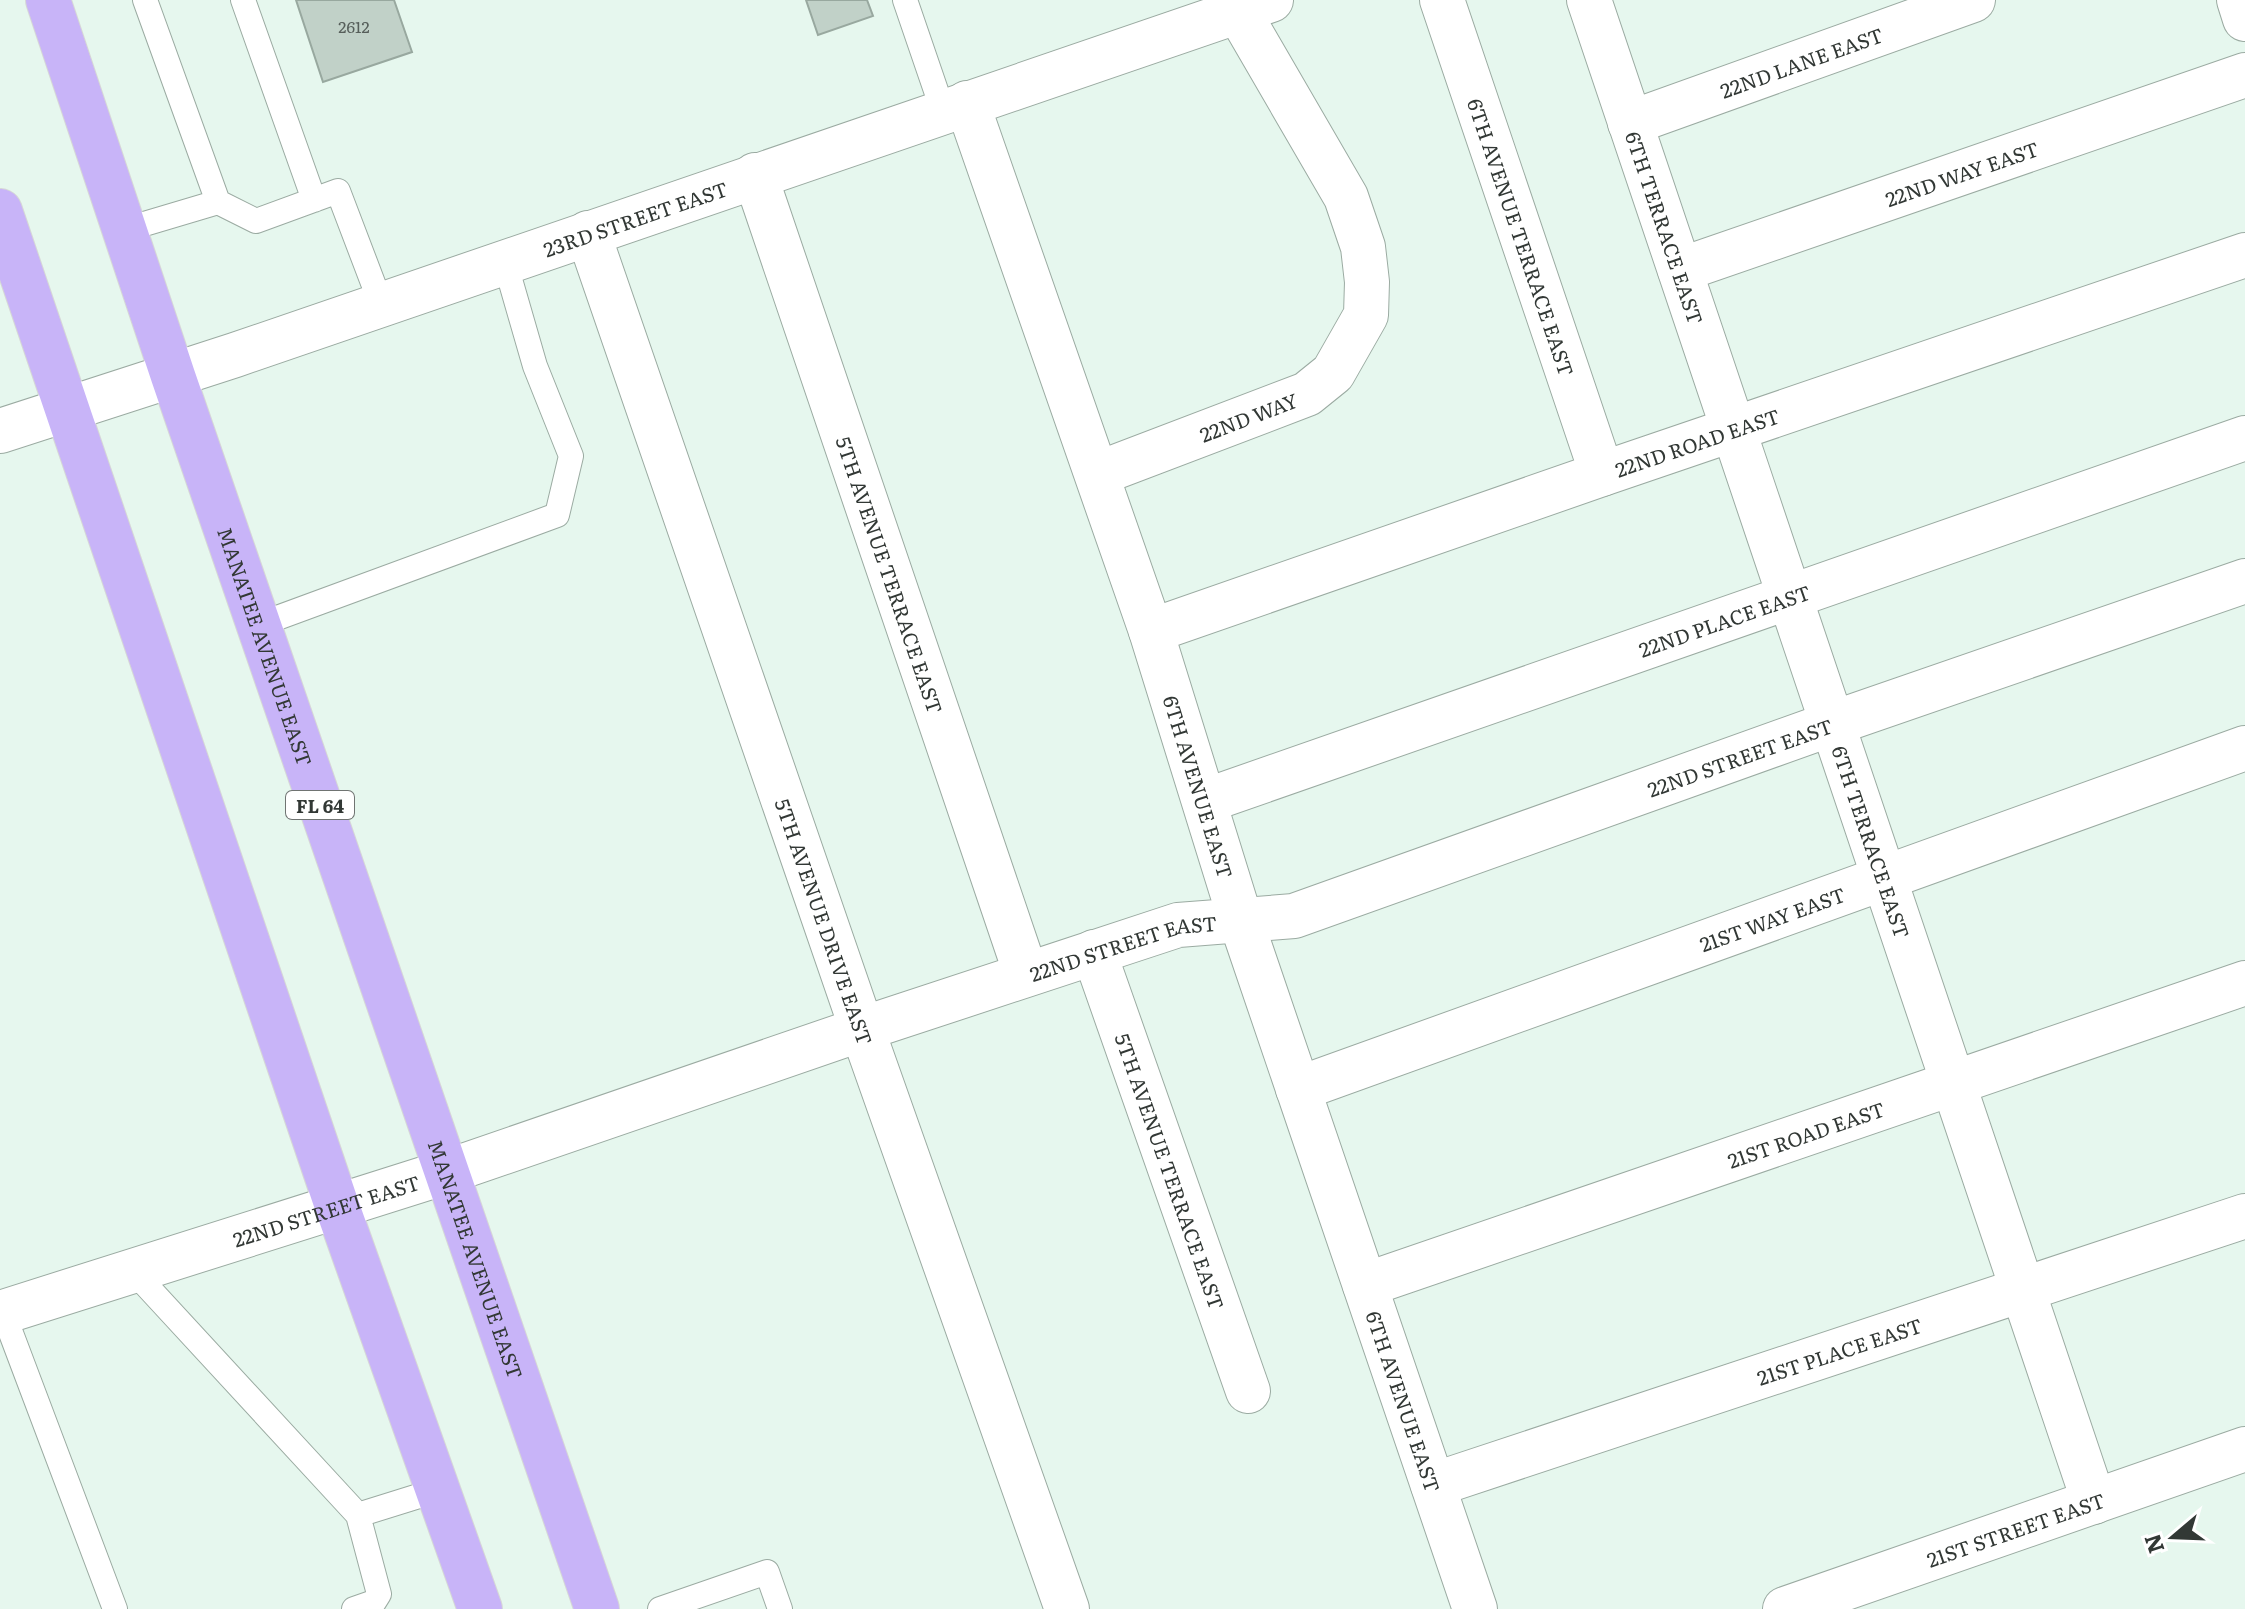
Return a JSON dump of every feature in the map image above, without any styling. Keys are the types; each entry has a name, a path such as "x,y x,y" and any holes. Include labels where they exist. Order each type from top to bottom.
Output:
{"main road":[{"name":"MANATEE AVENUE EAST","path":"48,0 173,376 597,1609"},
{"path":"0,211 337,1206 480,1609"}],"street":[{"name":"6TH AVENUE TERRACE EAST","path":"1442,0 1602,474"},
{"name":"6TH TERRACE EAST","path":"1589,0 2094,1502"},
{"name":"22ND LANE EAST","path":"1630,123 1973,0"},
{"path":"2239,0 2245,19"},
{"name":"23RD STREET EAST","path":"0,431 173,376 1254,6"},
{"name":"22ND WAY","path":"1097,474 1307,394 1333,373 1366,315 1367,282 1363,247 1346,197 1254,6"},
{"name":"22ND WAY EAST","path":"1680,270 2245,75"},
{"name":"6TH AVENUE EAST","path":"955,107 1097,474 1151,631 1240,918 1475,1609"},
{"name":"5TH AVENUE TERRACE EAST","path":"755,175 1026,974"},
{"name":"5TH AVENUE DRIVE EAST","path":"588,233 862,1029 1067,1609"},
{"name":"22ND ROAD EAST","path":"1151,631 2245,255"},
{"name":"22ND PLACE EAST","path":"1205,801 2245,438"},
{"name":"22ND STREET EAST","path":"2,1312 446,1172 862,1029 1178,925 1294,916 1831,724 2245,581"},
{"name":"21ST WAY EAST","path":"1298,1089 2245,748"},
{"name":"5TH AVENUE TERRACE EAST","path":"1094,952 1248,1391"},
{"name":"21ST ROAD EAST","path":"1365,1285 2245,983"},
{"name":"21ST PLACE EAST","path":"1433,1485 2245,1216"},
{"name":"21ST STREET EAST","path":"1785,1609 2245,1449"}],"lane":[{"path":"145,0 218,202"},
{"path":"243,0 314,200"},
{"name":"6TH AVENUE EAST","path":"905,0 955,107"},
{"path":"124,230 218,202 256,221 338,191 381,304"},
{"path":"258,625 557,515 571,456 535,366 505,262"},
{"path":"133,1271 358,1515 379,1594 374,1602 354,1609"},
{"path":"2,1312 115,1609"},
{"path":"358,1515 438,1490"},
{"path":"660,1609 767,1572 780,1609"}],"building":[{"path":"296,0 394,0 412,52 323,82"},
{"path":"806,0 867,0 873,16 818,35"}]}
